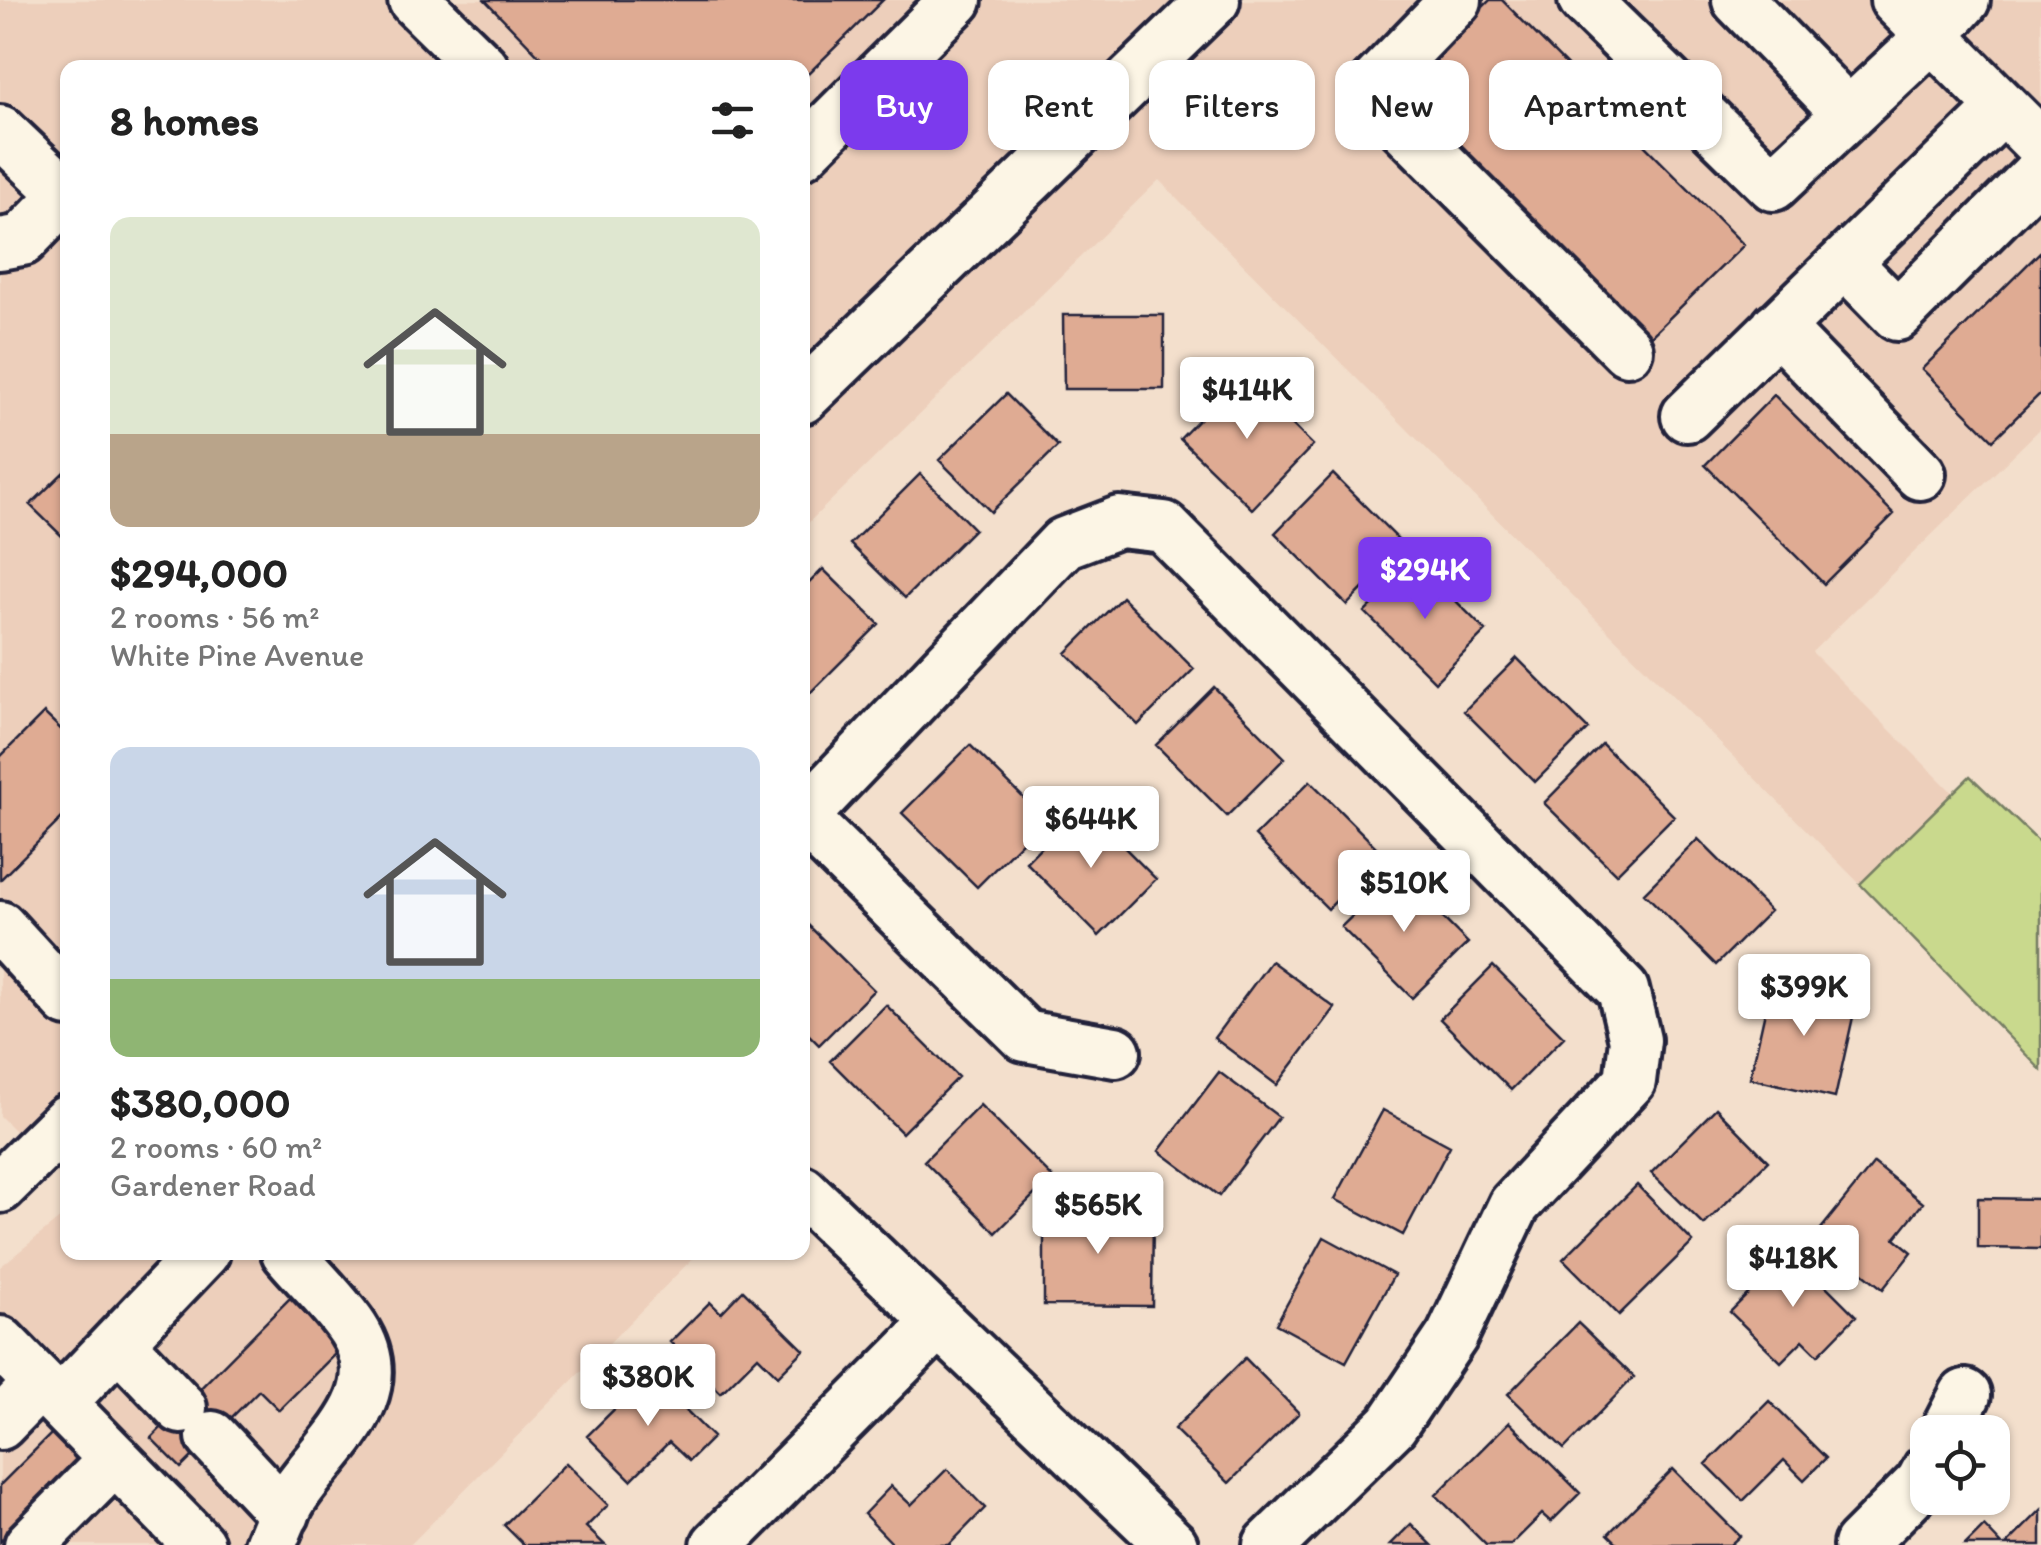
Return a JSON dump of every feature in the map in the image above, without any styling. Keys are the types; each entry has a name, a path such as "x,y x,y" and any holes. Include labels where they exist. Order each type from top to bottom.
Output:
{"street":[{"path":"414,0 475,60"},
{"path":"810,146 956,0"},
{"path":"810,386 1214,0"},
{"path":"1456,0 1368,91 1627,350"},
{"path":"1584,0 1773,186 1948,18"},
{"path":"1738,0 1848,114"},
{"path":"1896,0 1948,18 2003,108 2041,145"},
{"path":"1687,416 2003,108"},
{"path":"0,131 60,189"},
{"path":"1845,262 1897,316 2041,172"},
{"path":"0,244 22,240 60,203"},
{"path":"1777,328 1920,474"},
{"path":"810,809 1064,543 1119,522 1164,527 1623,990 1635,1040 1630,1081 1514,1205 1452,1336 1392,1424 1268,1545"},
{"path":"810,825 1025,1036 1115,1052"},
{"path":"0,927 60,992"},
{"path":"0,1187 60,1128"},
{"path":"810,1199 1172,1545"},
{"path":"0,1424 50,1393 118,1342 196,1260"},
{"path":"118,1342 196,1422 277,1529 360,1407 366,1370 355,1331 294,1260"},
{"path":"717,1545 939,1322"},
{"path":"0,1342 199,1545"},
{"path":"30,1545 115,1459"},
{"path":"1859,1545 1910,1494"}],"shaded area":[{"path":"0,0 1188,0 1126,60 988,60 988,150 1033,150 810,366 810,60 60,60 60,1103 23,1139 0,1116"},
{"path":"1240,0 2041,0 2041,428 1812,652 1953,793 1860,884 1159,180 810,521 810,416 1085,150 1129,150 1129,107 1149,88 1149,150 1315,150 1315,60 1178,60"},
{"path":"60,1219 60,1260 691,1260 410,1545 0,1545 0,1267"}],"green space":[{"path":"1970,776 2041,844 2041,1070 1860,884"}],"building":[{"path":"485,0 883,0 810,72 810,60 543,60"},
{"path":"1490,0 1502,0 1561,60 1489,60 1489,150 1649,150 1744,245 1643,344 1451,150 1469,150 1469,60 1429,60"},
{"path":"2041,251 2041,393 1993,440 1922,369"},
{"path":"1063,315 1164,315 1164,389 1064,389"},
{"path":"1242,375 1313,445 1252,509 1180,439"},
{"path":"1006,394 1058,446 991,512 939,460"},
{"path":"1774,395 1894,514 1824,584 1705,465"},
{"path":"920,474 974,529 905,598 850,544"},
{"path":"1333,474 1405,546 1347,605 1275,533"},
{"path":"60,476 60,534 30,505"},
{"path":"1416,561 1486,631 1435,682 1365,612"},
{"path":"823,569 879,624 810,693 810,582"},
{"path":"1122,597 1194,669 1138,725 1066,653"},
{"path":"1517,658 1588,729 1535,782 1464,711"},
{"path":"1214,687 1285,758 1227,816 1156,745"},
{"path":"44,713 60,728 60,820 0,880 0,757"},
{"path":"1602,744 1674,816 1616,874 1544,803"},
{"path":"970,745 1045,819 977,887 902,813"},
{"path":"1310,781 1383,854 1328,909 1255,836"},
{"path":"1082,805 1156,879 1099,936 1026,862"},
{"path":"1698,839 1770,911 1716,965 1644,893"},
{"path":"1397,872 1468,943 1412,998 1341,927"},
{"path":"810,927 874,990 819,1045 810,1036"},
{"path":"1271,961 1335,1008 1277,1085 1214,1038"},
{"path":"1493,966 1564,1037 1511,1090 1440,1019"},
{"path":"1772,980 1857,999 1835,1098 1750,1078"},
{"path":"886,1005 958,1077 902,1133 830,1061"},
{"path":"1219,1072 1279,1117 1219,1196 1159,1151"},
{"path":"980,1105 1052,1177 996,1233 924,1161"},
{"path":"1716,1108 1768,1161 1704,1225 1651,1173"},
{"path":"1383,1110 1450,1146 1403,1235 1335,1199"},
{"path":"1874,1163 1923,1203 1895,1238 1912,1252 1883,1289 1816,1235"},
{"path":"1637,1185 1693,1242 1619,1315 1563,1259"},
{"path":"1978,1198 2041,1199 2041,1249 1978,1248"},
{"path":"1044,1209 1153,1210 1152,1306 1044,1305"},
{"path":"1324,1237 1394,1275 1346,1362 1276,1324"},
{"path":"1791,1251 1856,1316 1818,1355 1803,1340 1781,1362 1730,1312"},
{"path":"743,1290 804,1350 778,1376 758,1356 721,1393 670,1342 710,1302 721,1313"},
{"path":"290,1298 340,1349 279,1410 259,1390 181,1468 151,1438"},
{"path":"1578,1323 1634,1377 1564,1449 1508,1394"},
{"path":"1245,1358 1299,1413 1229,1483 1174,1429"},
{"path":"650,1374 713,1437 689,1461 669,1442 631,1480 587,1436"},
{"path":"1769,1401 1826,1458 1804,1480 1784,1460 1743,1501 1706,1464"},
{"path":"1509,1422 1580,1493 1551,1522 1542,1514 1511,1545 1486,1545 1436,1495"},
{"path":"53,1432 81,1460 0,1542 0,1485"},
{"path":"566,1463 608,1505 586,1527 605,1545 524,1545 504,1525"},
{"path":"947,1469 985,1508 949,1545 894,1545 864,1514 891,1486 911,1505"},
{"path":"1673,1469 1740,1536 1730,1545 1619,1545 1608,1534"},
{"path":"2041,1510 2041,1545 2006,1545"},
{"path":"1411,1524 1432,1545 1390,1545"},
{"path":"1984,1526 2002,1545 1965,1545"}]}
